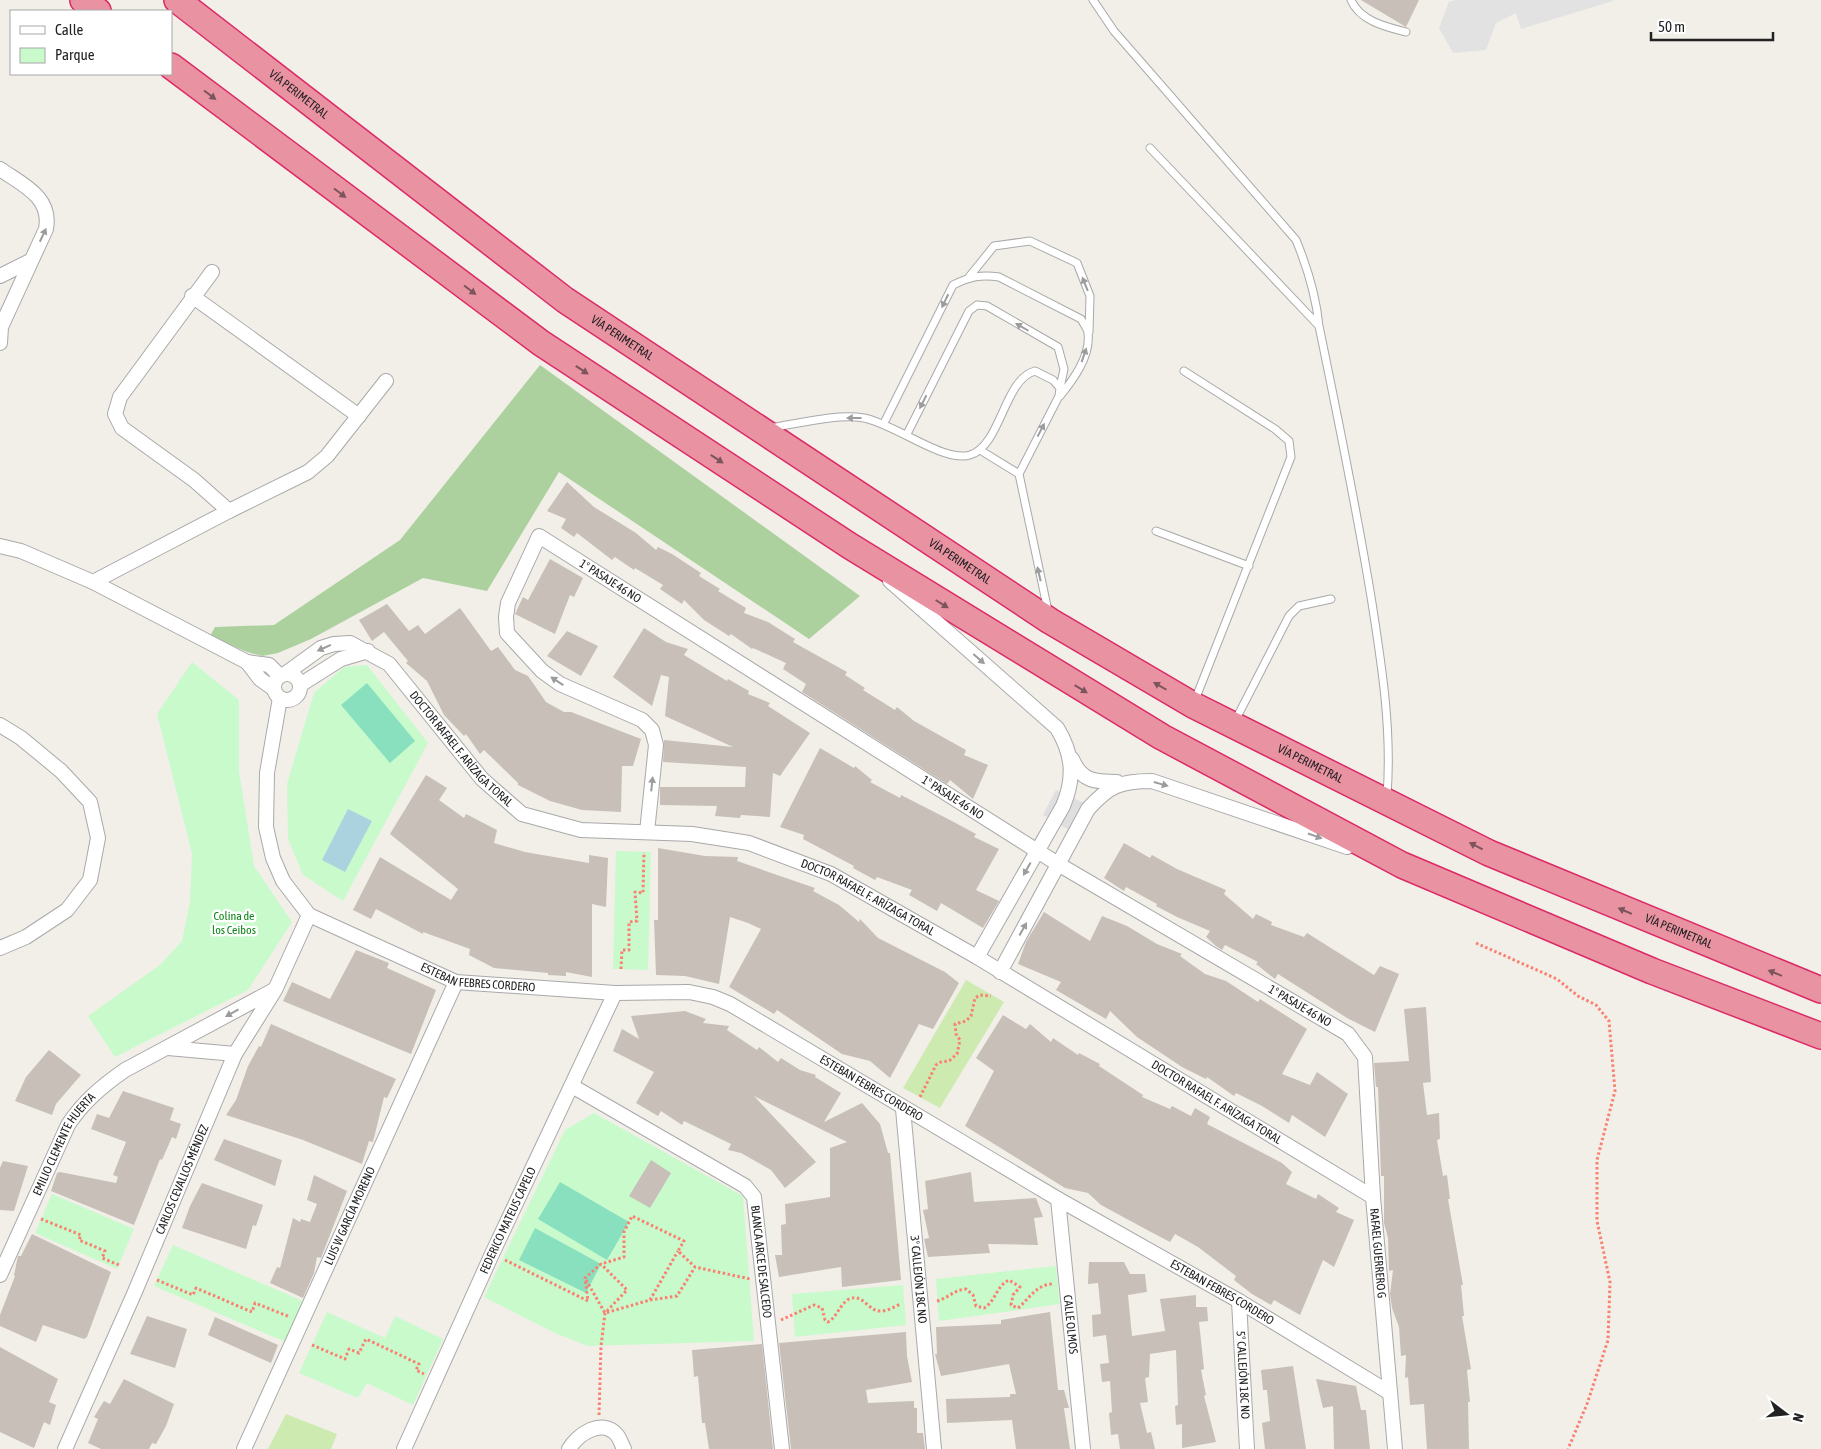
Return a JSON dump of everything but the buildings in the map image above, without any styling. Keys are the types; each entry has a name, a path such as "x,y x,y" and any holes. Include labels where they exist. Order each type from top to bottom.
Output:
{"highway":[{"path":"83,0 97,10"},
{"name":"VÍA PERIMETRAL","path":"178,0 565,300 1050,621 1193,705 1489,853 1821,990"},
{"path":"172,67 541,343 850,546 1162,737 1402,865 1652,971 1821,1036"}],"street":[{"path":"0,169 41,199 47,210 46,229 1,326 0,343"},
{"path":"0,276 30,261"},
{"path":"212,272 192,296 120,397 116,414 122,428 194,480 229,511"},
{"path":"192,296 359,416"},
{"path":"94,582 308,472 327,456 386,382"},
{"name":"1° PASAJE 46 NO","path":"647,832 656,745 652,730 642,720 560,684 542,671 508,633 506,617 508,604 539,536 1058,864 1348,1034 1365,1057"},
{"path":"0,546 21,550 94,582 247,662 269,666 283,675 295,676 300,685 300,690 294,698 289,700 260,679 247,662"},
{"path":"850,546 1057,728 1076,768 1088,780 1152,781 1402,865"},
{"name":"DOCTOR RAFAEL F. ARÍZAGA TORAL","path":"283,675 321,648 334,644 350,643 368,651 389,664 482,780 522,814 581,830 692,834 749,843 831,874 977,957 1373,1197"},
{"path":"300,685 341,659 368,651"},
{"path":"283,675 274,684 277,693 267,773 266,827 273,858 283,881 309,915"},
{"path":"0,725 21,738 61,771 90,802 98,838 90,880 67,910 26,938 0,948"},
{"path":"977,957 1066,799 1072,780 1069,752"},
{"path":"1000,972 1088,809 1106,790 1119,784 1132,782"},
{"name":"ESTEBAN FEBRES CORDERO","path":"309,915 456,982 615,993 689,992 713,997 730,1004 903,1109 1239,1301 1390,1394"},
{"name":"CARLOS CEVALLOS MÉNDEZ","path":"65,1449 134,1294 235,1054 275,990 309,915"},
{"name":"LUIS W GARCÍA MORENO","path":"244,1449 456,982"},
{"name":"EMILIO CLEMENTE HUERTA","path":"0,1275 68,1125 80,1107 118,1075 275,990"},
{"name":"FEDERICO MATEUS CAPELO","path":"404,1449 492,1254 615,993"},
{"path":"168,1048 235,1054"},
{"name":"RAFAEL GUERRERO G","path":"1365,1057 1373,1197 1395,1449"},
{"name":"BLANCA ARCE DE SALCEDO","path":"572,1086 745,1186 754,1197 782,1449"},
{"name":"3° CALLEJÓN 18C NO","path":"903,1109 934,1449"},
{"name":"CALLE OLMOS","path":"1058,1199 1083,1449"},
{"name":"5° CALLEJÓN 18C NO","path":"1239,1301 1247,1449"},
{"path":"569,1449 574,1440 586,1430 599,1428 610,1429 617,1434 624,1449"}],"lane":[{"path":"1094,0 1114,31 1296,240 1316,296 1319,326 1364,554 1383,672 1390,759 1386,801"},
{"path":"1351,0 1354,6 1369,20 1406,32"},
{"path":"1150,148 1319,326"},
{"path":"969,277 994,246 1030,241 1056,252 1077,264 1090,296 1087,347 1077,375 1060,396 1019,474 1050,621"},
{"path":"884,423 953,285 969,277 984,274 998,277 1081,319 1089,332"},
{"path":"906,434 969,311 977,305 987,306 1058,347 1064,368 1060,396"},
{"path":"1184,370 1275,429 1289,441 1291,457 1193,705"},
{"path":"761,429 848,417 863,418 884,423 952,456 967,456 980,450 1022,377 1035,371 1053,380 1060,388"},
{"path":"980,450 1019,474"},
{"path":"1156,531 1248,566"},
{"path":"1233,726 1278,632 1289,616 1299,606 1331,599"}],"path":[{"path":"621,970 622,950 629,950 629,922 637,921 635,892 643,893 644,852"},
{"path":"1476,943 1556,979 1578,996 1596,1005 1609,1021 1615,1091 1597,1160 1597,1221 1610,1282 1608,1340 1587,1404 1568,1449"},
{"path":"920,1097 936,1065 949,1061 958,1054 960,1040 956,1034 955,1024 966,1021 971,1016 975,998 980,995 991,996"},
{"path":"585,1278 601,1264 624,1258 624,1232 632,1216 684,1241 650,1300"},
{"path":"41,1219 81,1235 79,1240 105,1251 102,1258 119,1265"},
{"path":"678,1251 695,1266 763,1282"},
{"path":"492,1254 588,1301 585,1278"},
{"path":"601,1264 627,1290 605,1313"},
{"path":"605,1313 650,1300 676,1296 695,1266"},
{"path":"585,1278 605,1313 601,1346 599,1428"},
{"path":"157,1280 193,1295 196,1288 252,1312 255,1303 297,1320"},
{"path":"937,1301 948,1298 956,1290 966,1289 974,1295 976,1306 984,1308 989,1305 1001,1284 1009,1280 1020,1286 1013,1295 1011,1305 1018,1308 1033,1292 1046,1285 1058,1284"},
{"path":"768,1325 814,1304 822,1308 825,1320 828,1322 833,1319 847,1300 856,1297 862,1299 874,1310 882,1312 900,1304"},
{"path":"312,1345 344,1359 349,1349 360,1352 366,1339 419,1364 416,1370 426,1375"}],"shaded area":[{"path":"1456,0 1613,1 1521,29 1516,13 1496,23 1486,50 1453,53 1439,28 1449,2"},
{"path":"1056,790 1093,807 1081,837 1043,815"}],"green space":[{"path":"540,365 860,596 809,639 559,472 487,591 423,578 311,639 278,653 262,656 247,652 210,636 215,627 274,625 400,540"},
{"name":"Colina de los Ceibos","path":"192,662 239,700 239,771 254,866 292,922 248,990 115,1057 88,1016 160,965 182,941 190,902 192,854 157,714"},
{"path":"367,665 428,743 343,901 303,875 288,839 287,784 314,693 344,667"},
{"path":"367,683 415,741 390,763 341,705"},
{"path":"616,851 651,852 648,970 613,969"},
{"path":"966,980 1004,1002 940,1108 903,1088"},
{"path":"594,1113 743,1196 754,1341 588,1346 555,1333 484,1297 565,1130"},
{"path":"560,1182 629,1222 607,1260 538,1219"},
{"path":"52,1194 134,1229 117,1269 35,1233"},
{"path":"535,1228 601,1264 586,1293 519,1260"},
{"path":"173,1245 305,1302 288,1343 154,1286"},
{"path":"1056,1266 1060,1304 939,1321 936,1279"},
{"path":"903,1285 906,1325 795,1337 792,1294"},
{"path":"327,1312 385,1338 395,1316 443,1339 413,1405 367,1383 358,1398 299,1373"},
{"path":"286,1414 337,1434 331,1449 268,1449"}],"water":[{"path":"348,809 372,821 345,872 322,860"}]}
